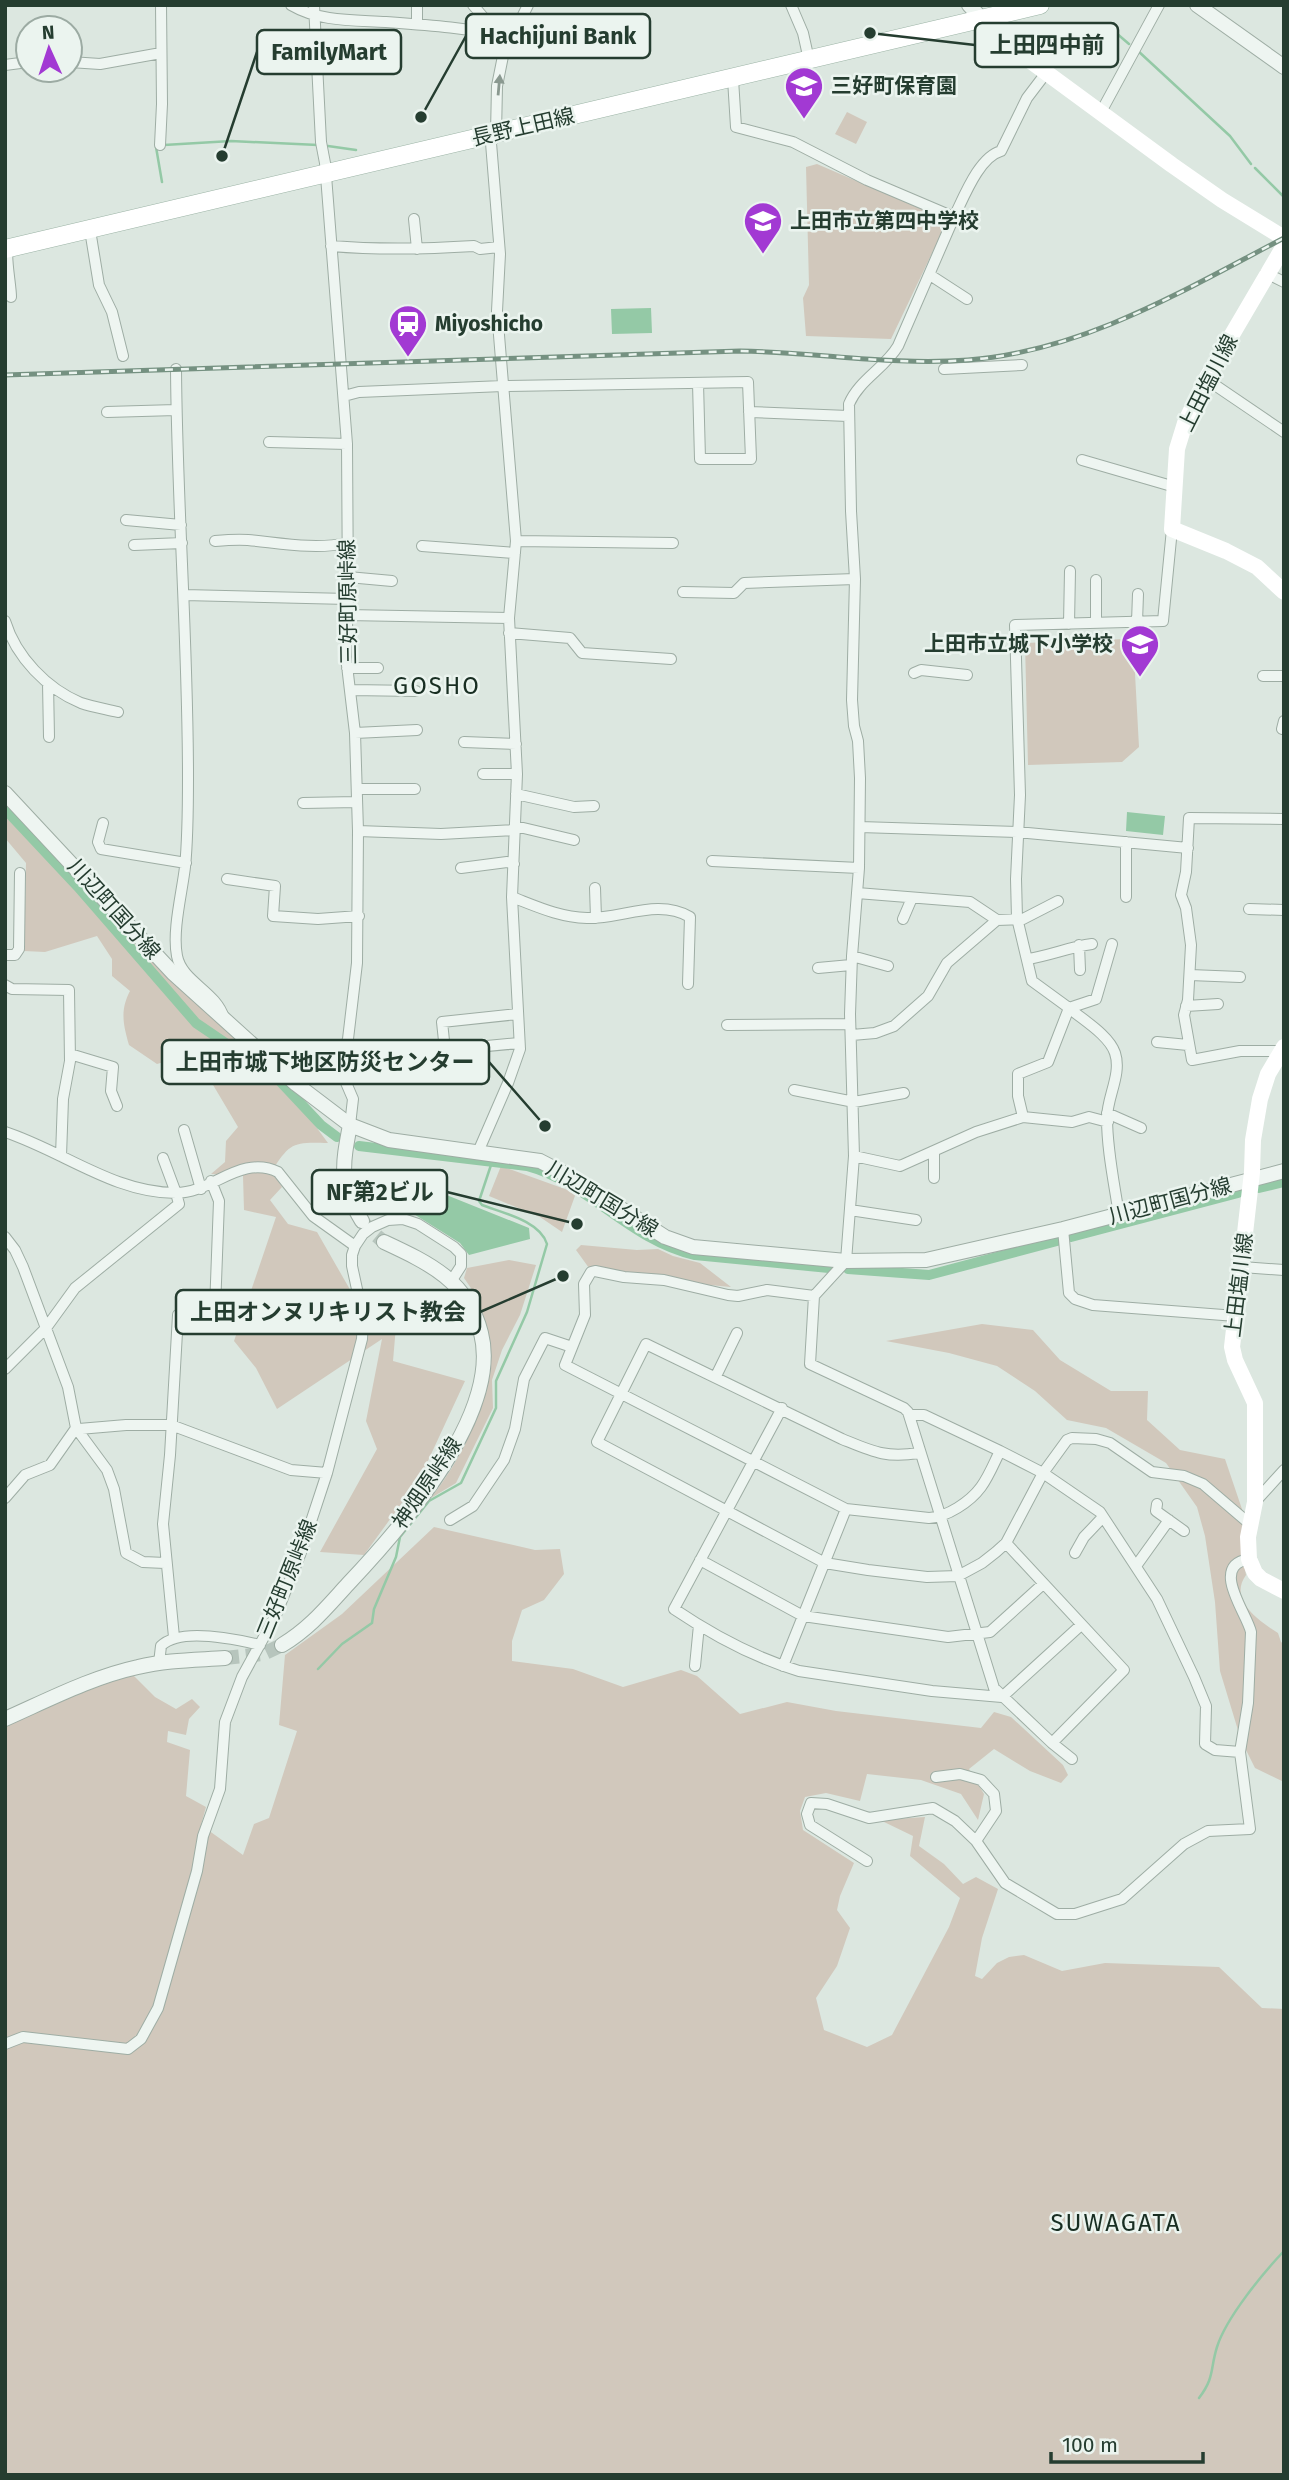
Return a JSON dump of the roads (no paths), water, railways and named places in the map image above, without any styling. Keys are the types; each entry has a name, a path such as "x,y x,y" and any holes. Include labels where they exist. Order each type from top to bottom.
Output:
{"main road":[{"name":"長野上田線","path":"7,248 733,79 975,12 1040,5"},
{"path":"975,12 997,31 1006,43 1222,200 1280,230"},
{"name":"上田塩川線","path":"1172,529 1180,435 1191,407 1284,246"},
{"path":"1172,529 1257,567 1284,592"},
{"name":"上田塩川線","path":"1248,1559 1255,1502 1255,1403 1235,1360 1232,1347 1253,1140 1260,1099 1268,1074 1282,1049"},
{"path":"1248,1559 1261,1579 1284,1591"}],"street":[{"path":"160,145 161,5"},
{"path":"291,5 314,11 510,38"},
{"path":"417,5 417,24"},
{"path":"473,5 489,24 493,34"},
{"path":"478,1152 520,1049 512,898 517,775 509,633 516,541 497,311 499,247 491,143 496,133 498,86 503,56 528,5"},
{"path":"791,5 803,33 809,60"},
{"path":"1101,112 1159,5"},
{"path":"1197,5 1284,67"},
{"name":"三好町原峠線","path":"314,11 321,142 326,174 347,444 347,668 355,733 359,916 357,963 348,1039 341,1059 341,1071 353,1098 350,1125"},
{"path":"84,63 100,64 162,53"},
{"path":"1046,73 1027,98 1001,150 992,153 970,185 890,360 867,379 852,396 849,404 855,579 852,700 858,741 860,827 852,960 855,1156 846,1261 814,1296 810,1364 904,1408 909,1415 994,1688 1072,1759"},
{"path":"733,79 736,127 793,142 867,180 954,217"},
{"path":"414,219 417,249"},
{"path":"90,230 99,285 111,312 123,356"},
{"path":"331,246 417,249 499,247"},
{"path":"7,248 11,297"},
{"path":"1266,273 1284,282"},
{"path":"929,275 967,299"},
{"path":"944,369 1022,365"},
{"path":"176,369 188,776 186,863 177,956 189,976 220,1006 224,1021"},
{"path":"1206,379 1284,432"},
{"path":"344,396 503,386 748,382 751,459 700,458 698,383"},
{"path":"107,412 176,410"},
{"path":"749,412 848,416"},
{"path":"269,442 347,444"},
{"path":"1083,460 1175,487"},
{"path":"126,520 181,525"},
{"path":"1119,1215 1107,1143 1107,1118 1116,1054 1110,1043 1032,981 1017,918 1020,795 1015,625 1163,621 1172,529"},
{"path":"215,541 246,539 275,544 334,546 347,543"},
{"path":"516,541 673,543"},
{"path":"134,545 182,543"},
{"path":"422,545 515,553"},
{"path":"1069,624 1070,571"},
{"path":"348,577 392,581"},
{"path":"682,592 734,593 744,583 855,579"},
{"path":"1096,580 1096,623"},
{"path":"1138,594 1138,622"},
{"path":"184,595 348,599"},
{"path":"347,615 509,618"},
{"path":"5,621 18,648 48,683 83,703 118,712"},
{"path":"509,633 570,638 582,653 671,659"},
{"path":"347,668 378,668"},
{"path":"914,673 921,670 967,675"},
{"path":"1264,676 1284,676"},
{"path":"48,683 49,737"},
{"path":"351,690 416,691"},
{"path":"355,733 417,730"},
{"path":"464,743 516,744"},
{"path":"483,774 517,775"},
{"path":"357,789 415,789"},
{"name":"川辺町国分線","path":"5,793 173,974 320,1105 350,1125 389,1140 528,1158 551,1165 677,1243 693,1247 846,1261 926,1260 1063,1229 1284,1171"},
{"path":"516,794 574,807 594,806"},
{"path":"303,803 357,802"},
{"path":"1282,1049 1240,1051 1192,1060 1184,1015 1190,975 1189,926 1181,895 1188,848 1189,818 1284,819"},
{"path":"103,823 99,842 101,849 186,863"},
{"path":"860,827 1017,832 1188,848"},
{"path":"358,831 441,834 514,828 575,840"},
{"path":"1126,842 1126,897"},
{"path":"712,861 859,868"},
{"path":"461,869 514,864"},
{"path":"5,955 15,955 19,949 20,873"},
{"path":"227,879 275,886 274,916 318,919 359,916"},
{"path":"596,888 597,918"},
{"path":"857,893 970,902 997,920"},
{"path":"512,898 561,916 597,918 646,909 678,910 690,917 688,984"},
{"path":"903,919 912,898"},
{"path":"727,1025 875,1033 894,1026 929,996 947,963 997,920 1023,919 1058,901"},
{"path":"1249,909 1284,910"},
{"path":"1027,959 1050,956 1092,944"},
{"path":"1069,1008 1096,999 1112,944"},
{"path":"1079,946 1080,970"},
{"path":"818,968 852,960 888,966"},
{"path":"1190,975 1240,977"},
{"path":"5,985 12,989 69,990 70,1054 63,1099 61,1156"},
{"path":"1186,1006 1218,1004"},
{"path":"1023,1117 1018,1096 1018,1074 1048,1062 1069,1008"},
{"path":"518,1014 442,1022 445,1051 519,1043"},
{"path":"1157,1042 1188,1045"},
{"path":"70,1054 113,1067 111,1091 117,1106"},
{"path":"793,1090 854,1102 904,1093"},
{"path":"855,1156 900,1166 976,1132 1023,1117 1072,1122 1089,1117 1107,1118 1141,1128"},
{"path":"350,1125 344,1181 349,1200 362,1221"},
{"path":"184,1130 201,1189"},
{"path":"5,1132 94,1172 148,1192 176,1193 201,1189 231,1172 270,1168 278,1172 319,1221 355,1246 363,1234 380,1223 394,1219 410,1220 454,1247 461,1254 461,1266 452,1280"},
{"path":"934,1152 934,1178"},
{"path":"5,1369 46,1328 75,1288 179,1205 163,1158"},
{"path":"174,1637 163,1524 178,1315 215,1309 219,1201 211,1181"},
{"path":"850,1210 916,1220"},
{"path":"1063,1229 1069,1293 1075,1299 1093,1305 1236,1317"},
{"path":"5,1237 15,1250 46,1328 68,1387 78,1429 107,1470 114,1489 126,1553 143,1562 165,1563"},
{"name":"神畑原峠線","path":"282,1646 304,1632 373,1559 436,1477 457,1443 479,1387 484,1348 473,1311 452,1280 437,1268 384,1242"},
{"name":"三好町原峠線","path":"5,2044 23,2037 128,2049 141,2039 158,2008 197,1871 203,1836 220,1789 225,1721 242,1677 276,1615 295,1567 327,1473 362,1339 363,1317 352,1266 355,1246"},
{"path":"1242,1267 1284,1270"},
{"path":"814,1296 767,1290 728,1295 664,1280 624,1277 595,1271 584,1284 585,1315 565,1365 846,1509 940,1517 967,1500 981,1487 1000,1451"},
{"path":"716,1377 737,1333"},
{"path":"450,1520 473,1506 504,1460 515,1429 524,1379 545,1338 572,1347"},
{"path":"919,1453 896,1457 842,1439 646,1344 597,1442 825,1563 927,1577 958,1576 982,1563 1006,1543 1043,1473 1067,1440 1072,1438 1096,1439 1118,1448 1152,1472 1184,1476 1203,1484 1251,1525"},
{"path":"782,1408 674,1609 699,1625 783,1666 818,1675 932,1691 1002,1697 1081,1625"},
{"path":"909,1415 924,1415 1000,1451 1043,1473 1100,1512 1157,1599 1206,1706 1205,1744 1215,1750 1240,1752"},
{"path":"5,1498 25,1475 50,1465 78,1429 126,1425 170,1424 291,1470 327,1473"},
{"path":"1255,1502 1284,1470"},
{"path":"1157,1504 1156,1511 1184,1531"},
{"path":"783,1666 846,1509"},
{"path":"1075,1553 1084,1537 1103,1517"},
{"path":"1136,1566 1169,1520"},
{"path":"1006,1543 1124,1670 1052,1743"},
{"path":"867,1861 810,1825 807,1814 811,1803 827,1804 869,1818 933,1808 955,1821 976,1841 1005,1883 1057,1914 1075,1914 1122,1899 1184,1844 1208,1831 1250,1829 1240,1752 1248,1703 1251,1632 1249,1622 1233,1594 1231,1578 1236,1564 1240,1560 1248,1559"},
{"path":"700,1560 803,1616 948,1637 990,1632 1043,1584"},
{"path":"695,1665 699,1625"},
{"path":"159,1663 161,1646 174,1637 227,1639 260,1645"},
{"path":"5,1719 104,1677 135,1667 225,1658"},
{"path":"936,1777 960,1774 981,1780 994,1794 996,1811 976,1841"}],"waterway":[{"path":"1108,26 1129,44"},
{"path":"1137,50 1230,136 1251,164"},
{"path":"164,145 231,141 318,145"},
{"path":"328,146 356,150"},
{"path":"156,147 162,182"},
{"path":"1255,168 1284,197"},
{"path":"5,809 78,887 196,1023 277,1078 321,1125 337,1137"},
{"path":"359,1146 527,1166 571,1185 629,1225 671,1248 695,1255 829,1268"},
{"path":"318,1669 342,1644 372,1623 374,1609 396,1557 400,1537 429,1501 461,1483 496,1408 496,1381 527,1312 547,1244 537,1229 482,1205 479,1201 492,1162"},
{"path":"1259,1188 1284,1182"},
{"path":"1071,1237 1238,1193"},
{"path":"848,1269 929,1275 1057,1241"},
{"path":"1199,2398 1210,2378 1217,2347 1228,2323 1256,2283 1284,2251"}],"tunnel":[{"path":"362,1221 384,1242"},
{"path":"225,1658 263,1654 282,1645"}],"railway":[{"path":"5,375 740,351 883,360 968,360 1011,354 1093,331 1171,297 1284,238"}],"place":[{"name":"上田四中前","path":"870,33"},
{"name":"Hachijuni Bank","path":"421,117"},
{"name":"三好町保育園","path":"804,120"},
{"name":"FamilyMart","path":"222,156"},
{"name":"上田市立第四中学校","path":"763,255"},
{"name":"Miyoshicho","path":"408,358"},
{"name":"上田市立城下小学校","path":"1140,678"},
{"name":"上田市城下地区防災センター","path":"545,1126"},
{"name":"NF第2ビル","path":"577,1224"},
{"name":"上田オンヌリキリスト教会","path":"563,1276"}],"district":[{"name":"GOSHO","path":"437,686"},
{"name":"SUWAGATA","path":"1116,2223"}]}
